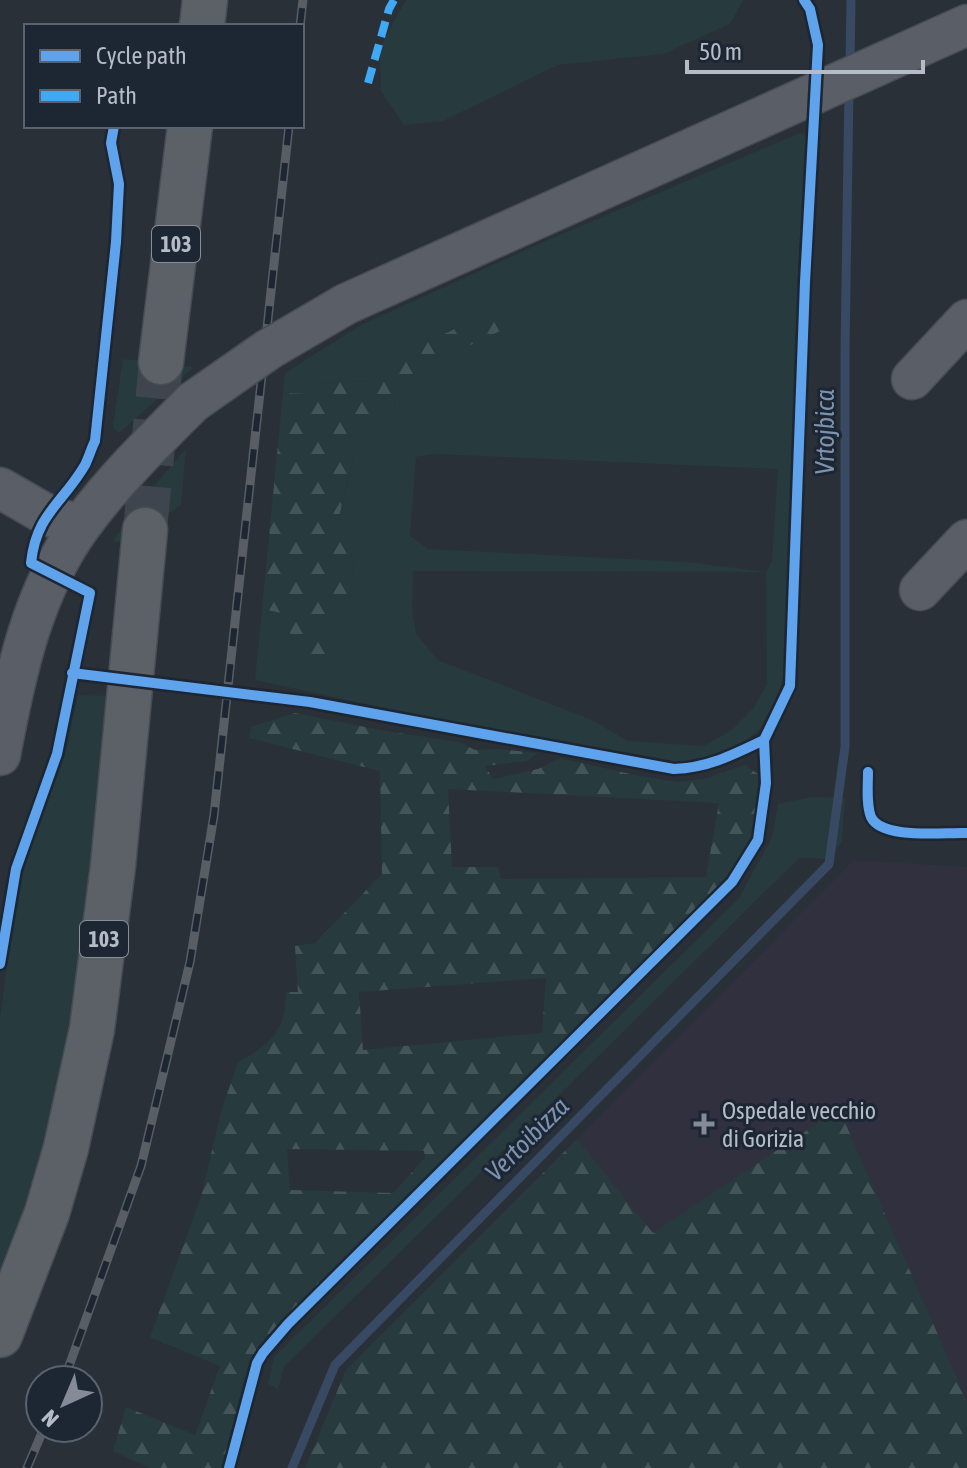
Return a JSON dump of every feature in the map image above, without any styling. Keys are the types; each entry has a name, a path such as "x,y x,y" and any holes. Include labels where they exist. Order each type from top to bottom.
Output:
{"main road":[{"path":"202,24 205,0"},
{"name":"103","path":"161,362 190,128"},
{"name":"103","path":"0,1335 47,1213 77,1106 92,1029 113,866 145,530"}],"street":[{"path":"0,755 21,652 52,574 80,526 131,464 193,402 269,349 346,304 967,25"},
{"path":"912,379 967,320"},
{"path":"0,488 47,515 80,526"},
{"path":"920,590 967,540"}],"shaded area":[{"name":"Ospedale vecchio di Gorizia","path":"854,860 967,867 967,1401 839,1110 653,1234 577,1139"}],"green space":[{"path":"406,0 743,0 730,24 663,54 558,65 443,121 404,125 381,91 380,47"},
{"path":"800,133 812,137 799,247 784,674 778,697 759,730 740,746 699,765 656,764 551,744 255,680 262,609 281,613 306,667 325,628 349,604 354,562 338,522 359,434 394,408 395,395 416,371 499,331 499,309 396,357 373,381 315,383 307,395 283,393 285,373 361,325 548,240","holes":["433,454 778,469 772,561 766,572 688,562 428,549 410,536 416,457","413,571 766,572 767,684 753,709 732,730 704,746 628,741 592,720 438,660 416,634 412,610"]},
{"path":"499,308 500,331 416,371 395,395 394,408 359,434 338,521 354,562 349,604 325,628 330,670 321,675 306,667 281,613 262,609 283,393 306,394 315,383 373,381 396,357"},
{"path":"123,359 194,367 119,433 113,426"},
{"path":"186,449 181,505 123,543 113,541 141,501"},
{"path":"78,695 112,696 80,983 63,1082 12,1253 0,1282 0,1020 14,913 26,861 65,755"},
{"path":"295,713 459,742 475,750 537,753 527,761 485,766 493,779 538,769 560,758 678,782 704,779 745,765 758,774 757,807 746,849 721,889 293,1310 253,1358 242,1387 223,1468 150,1468 113,1451 126,1407 195,1435 220,1366 150,1337 201,1197 221,1112 238,1062 274,1035 283,1017 286,992 298,992 295,946 315,943 382,874 380,771 249,738 251,727","holes":["448,789 719,803 706,877 501,879 498,867 452,867","546,978 542,1033 363,1050 359,992","287,1149 424,1151 425,1158 393,1193 290,1190"]},
{"path":"812,797 845,798 842,842 827,859 799,858 284,1367 278,1389 268,1384 274,1357 739,898 772,837 778,804"},
{"path":"839,1109 967,1401 967,1468 305,1468 346,1370 577,1139 653,1233"}],"waterway":[{"name":"Vrtojbica","path":"850,65 851,0"},
{"name":"Vertoibizza","path":"292,1468 335,1365 829,864 845,747 849,87"}],"tunnel":[{"path":"145,530 161,362"}],"railway":[{"path":"300,24 303,0"},
{"path":"70,1364 141,1166 190,962 214,815 289,128"},
{"path":"27,1468 37,1444"}],"marked path":[{"path":"368,83 394,0"}],"cycle path":[{"path":"229,1468 257,1363 263,1353 288,1324 732,882 758,840 766,783 764,740 790,686 805,282 818,45 810,9 804,0"},
{"path":"0,964 16,869 57,754 90,593 31,563 44,520 77,478 95,441 116,242 119,184 111,143 114,128"},
{"path":"72,673 310,702 674,769 710,763 764,740"},
{"path":"868,772 868,806 877,824 900,832 967,833"}],"place":[{"name":"Ospedale vecchio di Gorizia","path":"704,1124"}]}
